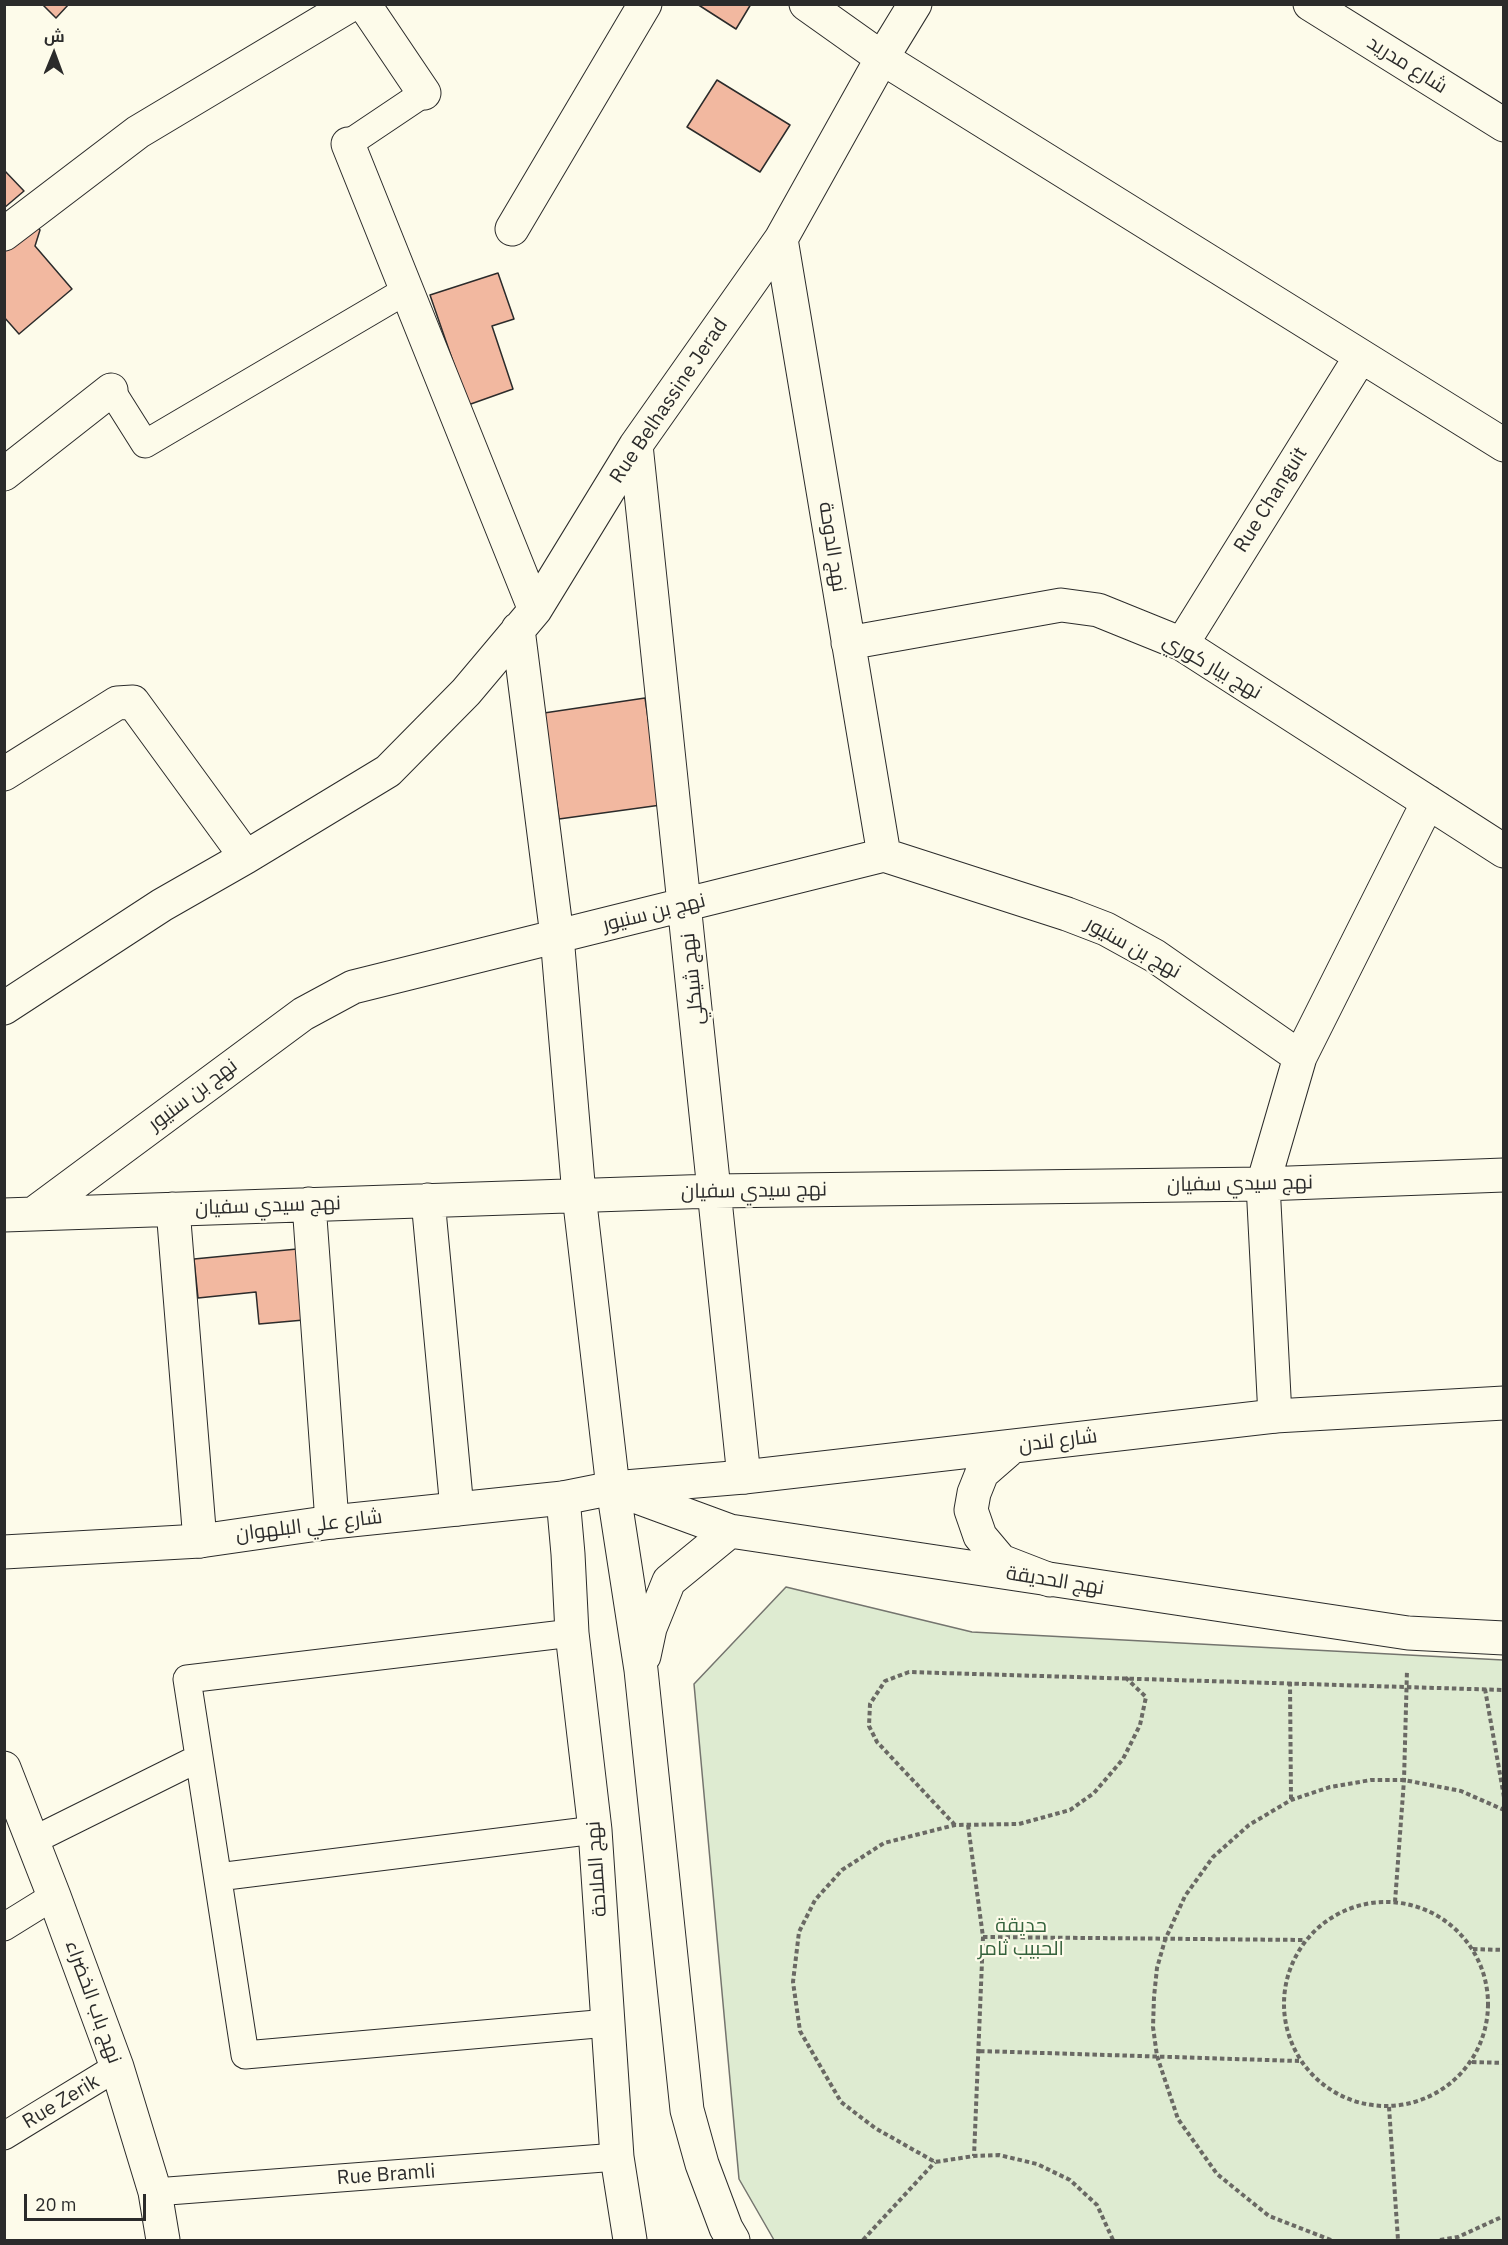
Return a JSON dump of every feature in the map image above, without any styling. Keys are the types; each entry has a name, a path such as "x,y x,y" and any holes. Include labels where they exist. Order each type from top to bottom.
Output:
{"street":[{"path":"4,234 138,132 352,4"},
{"path":"364,4 424,93 348,144 406,290 527,619 579,1195 613,1488 640,1670 687,2110 702,2164 733,2241"},
{"path":"512,229 645,4"},
{"path":"806,4 882,58 1503,445"},
{"name":"Rue Belhassine Jerad","path":"4,1008 162,905 388,771 466,692 527,619 636,445 781,238 882,58 915,4"},
{"name":"شارع مدريد","path":"1310,4 1503,125"},
{"name":"نهج الدوحة","path":"781,238 884,855"},
{"path":"4,474 111,390 145,444 406,290"},
{"name":"Rue Changuit","path":"1182,644 1361,356"},
{"name":"نهج شيكلي","path":"636,445 744,1477"},
{"name":"نهج بيار كوري","path":"848,643 1061,605 1098,610 1182,644 1503,851"},
{"path":"4,774 117,703 133,702 246,857"},
{"path":"1275,1416 1263,1185 1300,1057 1428,802"},
{"name":"نهج بن سنيور","path":"19,1214 303,1014 353,987 884,855 1067,914 1106,929 1155,956 1300,1057"},
{"name":"نهج سيدي سفيان","path":"19,1214 714,1191 1263,1185 1503,1175"},
{"path":"428,1200 457,1509"},
{"path":"309,1204 332,1522"},
{"path":"173,1209 200,1541"},
{"name":"شارع لندن","path":"613,1488 744,1477 1275,1416 1503,1403"},
{"path":"1013,1446 982,1473 974,1493 971,1510 980,1536 1001,1561 1050,1580"},
{"name":"شارع علي البلهوان","path":"4,1552 200,1541 332,1522 563,1498 613,1488"},
{"name":"نهج الحديقة","path":"613,1488 730,1531 1408,1633 1503,1638"},
{"name":"نهج الملاحة","path":"563,1498 572,1633 595,1830 617,2157 630,2241"},
{"path":"640,1670 650,1628 669,1581 730,1531"},
{"path":"572,1633 187,1679 245,2055 608,2023"},
{"path":"32,1841 199,1758"},
{"name":"نهج باب الخضراء","path":"4,1768 117,2067 155,2192 163,2241"},
{"path":"218,1876 595,1830"},
{"path":"4,1927 54,1896"},
{"name":"Rue Zerik","path":"4,2136 117,2067"},
{"name":"Rue Bramli","path":"155,2192 617,2157"}],"path":[{"path":"1395,1902 1404,1780 1408,1633"},
{"path":"955,1825 877,1742 869,1726 870,1704 885,1681 909,1672 1503,1690"},
{"path":"1113,2241 1097,2205 1070,2180 1037,2164 999,2155 935,2162 875,2128 841,2102 800,2031 793,1982 799,1932 815,1900 842,1870 884,1843 955,1825 1019,1824 1070,1810 1094,1793 1123,1759 1140,1725 1146,1697 1125,1677"},
{"path":"1290,1682 1291,1800"},
{"path":"1485,1689 1503,1797"},
{"path":"1331,2241 1269,2216 1216,2174 1178,2119 1157,2056 1153,2027 1157,1968 1165,1940 1185,1896 1213,1857 1249,1825 1291,1800 1330,1787 1371,1780 1404,1780 1461,1791 1503,1810"},
{"path":"968,1825 983,1937 974,2156"},
{"path":"1395,1902 1425,1909 1452,1925 1473,1949 1482,1966 1488,1986 1487,2025 1472,2062 1449,2085 1421,2101 1389,2107 1355,2102 1324,2086 1300,2061 1290,2043 1284,2021 1285,1979 1293,1958 1305,1940 1330,1918 1361,1904 1395,1902"},
{"path":"983,1937 1305,1940"},
{"path":"1473,1949 1503,1950"},
{"path":"980,2051 1300,2061"},
{"path":"1472,2062 1503,2063"},
{"path":"1389,2107 1398,2241"},
{"path":"863,2241 935,2162"},
{"path":"1440,2241 1458,2237 1503,2216"}],"green space":[{"name":"حديقة الحبيب ثامر","path":"786,1587 972,1632 1503,1660 1503,2240 774,2240 739,2179 694,1684"}],"building":[{"path":"42,4 69,4 56,18"},
{"path":"697,4 751,4 736,29"},
{"path":"717,80 790,125 760,172 687,127"},
{"path":"4,170 24,191 4,208"},
{"path":"31,219 40,230 35,246 72,289 19,334 4,317 4,242"},
{"path":"498,273 514,319 492,326 513,389 468,405 430,295"},
{"path":"645,698 661,805 559,819 544,713"},
{"path":"297,1249 304,1320 259,1324 256,1292 198,1298 194,1259"}]}
